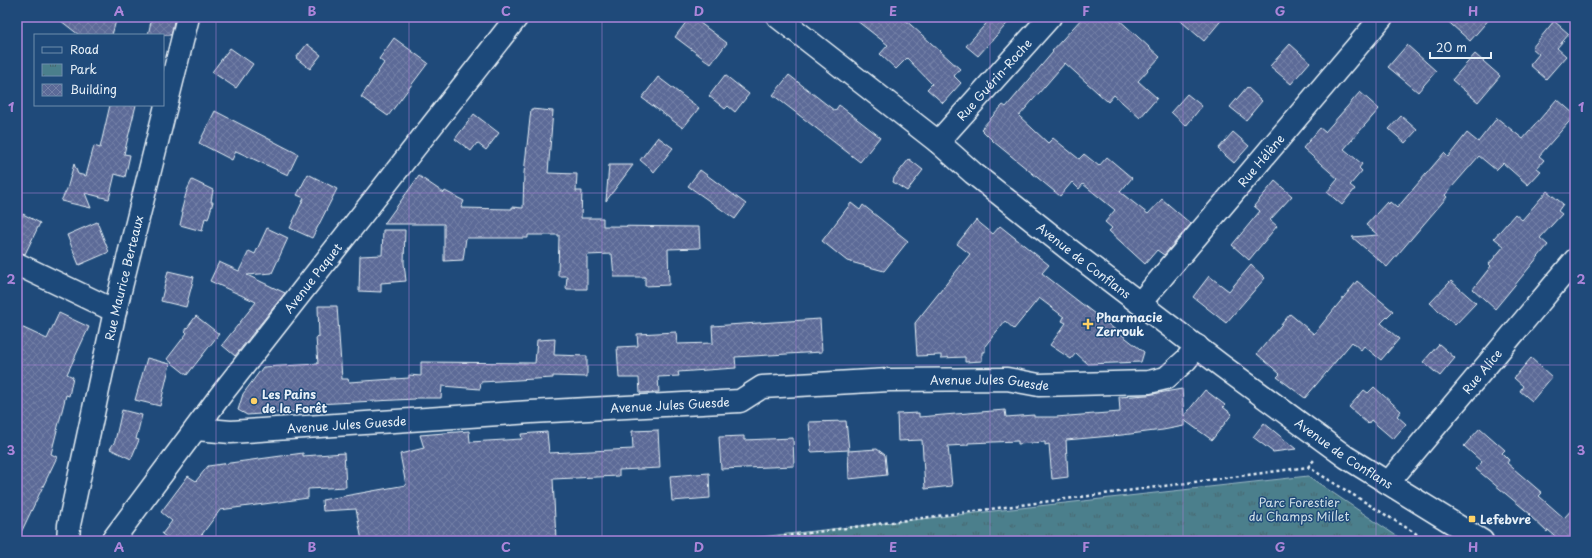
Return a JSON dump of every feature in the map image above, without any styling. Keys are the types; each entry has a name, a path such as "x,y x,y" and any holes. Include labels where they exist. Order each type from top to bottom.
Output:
{"street":[{"name":"Rue Maurice Berteaux","path":"68,541 69,525 116,311 188,17"},
{"name":"Avenue Paquet","path":"112,541 220,396 517,17"},
{"name":"Avenue de Conflans","path":"778,17 938,142 973,173 1071,251 1346,457 1482,541"},
{"name":"Rue Guérin-Roche","path":"938,142 1050,17"},
{"name":"Rue Hélène","path":"1140,303 1382,17"},
{"name":"Rue Alice","path":"1388,483 1575,260"},
{"path":"17,264 116,311"},
{"name":"Avenue Jules Guesde","path":"196,429 231,432 531,412 740,401 762,387 889,380 1006,379 1039,385 1149,382 1166,378 1186,360 1197,346"}],"path":[{"path":"748,541 1308,467 1428,541"}],"green space":[{"name":"Parc Forestier du Champs Millet","path":"1308,476 1404,541 724,541"}],"building":[{"path":"56,17 117,17 112,34 78,34"},
{"path":"152,17 175,17 171,35 148,34"},
{"path":"690,17 727,43 711,64 675,37"},
{"path":"852,17 902,17 960,69 954,76 961,83 943,103 927,89 932,84 907,58 896,69 880,54 888,45"},
{"path":"992,17 1013,17 978,56 966,46"},
{"path":"1083,17 1116,17 1160,57 1138,81 1157,98 1140,118 1114,95 1108,102 1065,63 1019,116 1048,143 1053,138 1079,159 1084,154 1099,166 1107,157 1132,178 1120,192 1148,214 1162,199 1191,224 1164,255 1157,250 1145,264 1109,231 1112,228 1105,222 1115,210 1083,184 1079,189 1072,182 1060,196 994,142 981,129 1003,105 1006,107 1053,52 1052,51"},
{"path":"1176,17 1224,17 1204,41"},
{"path":"1443,17 1491,17 1470,41"},
{"path":"1554,21 1569,34 1557,48 1566,56 1546,79 1530,65 1539,54 1532,48"},
{"path":"394,38 428,63 388,116 361,97 384,63 379,59"},
{"path":"307,44 321,55 310,69 296,58"},
{"path":"1290,44 1310,62 1291,84 1270,66"},
{"path":"1407,45 1436,71 1418,92 1388,67"},
{"path":"230,48 253,64 236,88 212,72"},
{"path":"1475,54 1500,76 1478,102 1452,80"},
{"path":"725,75 749,94 735,112 728,106 725,109 709,96"},
{"path":"789,75 835,111 839,105 880,137 860,162 773,95"},
{"path":"658,77 699,108 683,128 642,98"},
{"path":"1247,87 1262,101 1246,120 1230,107"},
{"path":"1360,92 1379,109 1344,149 1362,164 1359,168 1362,171 1350,185 1355,189 1342,205 1327,192 1338,179 1303,148 1320,128 1325,132"},
{"path":"1187,94 1202,106 1186,126 1171,112"},
{"path":"1557,99 1575,115 1539,156 1544,160 1537,168 1541,171 1528,185 1503,163 1496,170 1479,156 1445,195 1447,197 1387,267 1352,237 1378,235 1366,225 1387,202 1389,204 1390,202 1397,208 1444,153 1448,157 1467,133 1478,142 1497,118 1523,139"},
{"path":"110,106 136,106 124,154 130,155 125,177 115,174 109,199 85,193 91,208 61,201 67,189 74,164 78,174 86,176 94,146 100,148"},
{"path":"531,109 553,111 548,173 577,174 576,191 582,191 581,218 603,218 603,226 699,227 700,248 668,249 669,285 645,286 645,277 614,277 612,254 587,255 587,289 566,289 567,276 558,276 559,235 528,235 528,238 466,238 463,260 444,261 444,224 384,224 419,176 444,193 445,191 464,201 461,208 523,208 524,173"},
{"path":"215,111 298,154 288,175 236,151 232,160 199,143"},
{"path":"474,114 499,133 486,150 477,143 471,151 455,139"},
{"path":"1401,116 1417,130 1405,143 1389,129"},
{"path":"1233,132 1249,146 1234,163 1218,149"},
{"path":"658,137 673,148 654,172 640,160"},
{"path":"909,159 923,170 907,191 893,182 894,178"},
{"path":"609,165 633,165 606,201"},
{"path":"700,170 746,204 735,219 688,186"},
{"path":"308,174 337,189 312,238 290,228 304,198 297,195"},
{"path":"192,180 213,190 211,202 213,202 208,219 205,218 202,231 180,225 183,212 181,212 187,190"},
{"path":"1275,181 1292,196 1270,220 1277,226 1249,260 1232,245 1260,211 1254,206"},
{"path":"1547,191 1563,204 1558,211 1562,214 1540,238 1548,245 1495,309 1473,289 1491,266 1489,264 1504,246 1494,238 1515,214 1522,220"},
{"path":"851,203 860,210 863,205 908,241 884,271 847,261 822,241"},
{"path":"23,214 40,223 25,254 17,252 17,227"},
{"path":"976,220 993,234 1000,226 1049,265 1042,273 1144,352 1141,362 1088,364 1076,353 1071,359 1050,345 1066,323 1062,321 1064,317 1039,298 1014,329 1005,321 985,346 985,352 982,352 982,361 965,362 965,357 941,358 941,355 917,356 915,323 970,254 957,244"},
{"path":"97,222 109,252 79,265 67,235"},
{"path":"267,228 288,238 272,273 247,275 285,293 235,356 222,345 256,302 210,281 219,262 239,271 249,251 255,254"},
{"path":"383,230 405,230 404,263 406,281 381,283 381,292 359,291 360,256 382,255"},
{"path":"1251,265 1265,278 1226,323 1193,297 1209,276 1229,291"},
{"path":"168,271 194,277 186,307 161,301"},
{"path":"1357,281 1393,311 1381,323 1399,339 1381,360 1364,346 1361,350 1352,342 1305,398 1277,377 1280,374 1257,354 1290,314 1314,334"},
{"path":"1451,281 1476,303 1455,325 1430,303"},
{"path":"318,306 337,306 342,379 348,379 349,382 409,378 409,375 421,376 421,362 535,363 537,340 555,339 554,355 587,356 587,377 553,376 553,378 481,382 480,389 442,386 441,398 316,404 316,410 247,415 238,410 243,394 263,367 318,364 316,338 319,337"},
{"path":"59,313 89,327 67,374 73,377 69,396 66,395 51,454 57,457 17,541 17,325 47,339"},
{"path":"196,316 219,334 187,375 167,359 187,333 185,331"},
{"path":"820,319 822,352 735,357 736,368 678,372 679,376 658,377 659,392 640,393 639,378 619,378 617,347 638,346 637,334 676,332 677,344 713,343 712,326"},
{"path":"1439,344 1455,358 1440,376 1423,362"},
{"path":"147,358 170,364 160,406 135,400"},
{"path":"1531,358 1552,377 1532,401 1520,391 1523,386 1514,378"},
{"path":"1374,387 1401,411 1397,416 1406,424 1393,439 1371,420 1368,424 1349,407 1364,390 1368,393"},
{"path":"1182,389 1184,416 1205,390 1225,405 1223,407 1232,414 1212,440 1184,420 1184,426 1163,430 1066,440 1068,477 1052,479 1049,444 1045,445 1045,442 1018,444 1018,441 968,443 968,445 948,446 952,486 925,489 922,440 898,441 897,414 919,413 919,417 1005,410 1006,417 1034,415 1034,417 1056,417 1120,412 1119,397 1147,395"},
{"path":"122,410 142,415 136,439 139,440 131,459 110,449 115,441"},
{"path":"846,421 849,450 811,452 809,422"},
{"path":"1264,423 1296,449 1273,452 1253,437"},
{"path":"1480,428 1505,450 1502,453 1509,460 1507,463 1542,493 1539,496 1564,518 1575,506 1575,541 1561,541 1548,530 1547,532 1529,515 1530,514 1476,469 1482,462 1464,446"},
{"path":"658,430 660,468 619,470 619,476 553,479 556,540 362,541 356,509 323,511 322,500 406,485 400,454 424,448 420,435 469,431 470,442 522,439 521,434 547,432 549,453 633,449 632,431"},
{"path":"744,436 744,440 793,438 794,466 721,469 719,437"},
{"path":"877,449 885,455 887,475 849,479 848,451"},
{"path":"303,453 303,456 344,453 346,487 308,489 308,498 220,510 197,541 171,541 162,534 172,521 161,512 188,476 196,481 208,466"},
{"path":"709,473 710,498 672,501 670,476"}],"place":[{"name":"Pharmacie Zerrouk","path":"1088,324"},
{"name":"Les Pains de la Forêt","path":"254,401"},
{"name":"Lefebvre","path":"1472,519"}]}
